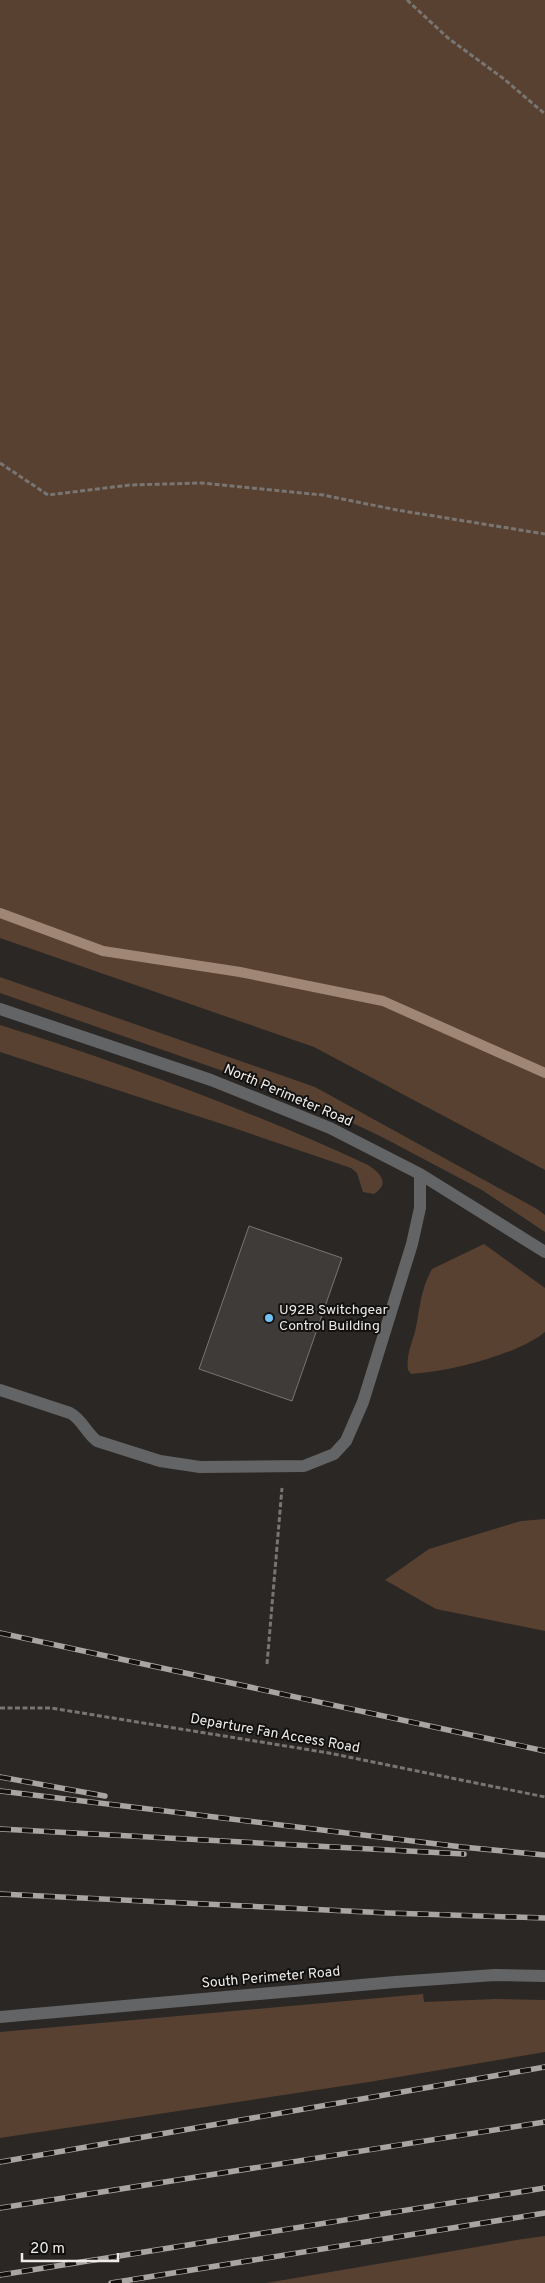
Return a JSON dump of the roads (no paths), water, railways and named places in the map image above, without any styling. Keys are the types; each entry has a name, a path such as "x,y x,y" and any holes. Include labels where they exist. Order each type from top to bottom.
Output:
{"lane":[{"name":"North Perimeter Road","path":"0,1009 211,1080 330,1128 420,1174 545,1252"},
{"path":"0,1390 70,1413 76,1416 91,1437 97,1441 160,1462 200,1467 284,1467 304,1466 334,1454 346,1441 356,1422 412,1244 420,1208 420,1174"},
{"name":"South Perimeter Road","path":"0,2017 404,1981 495,1975 545,1976"}],"waterway":[{"path":"0,913 103,951 240,972 383,1001 545,1073"}],"railway":[{"path":"0,1633 545,1751"},
{"path":"0,1777 105,1796"},
{"path":"0,1791 462,1847 545,1855"},
{"path":"0,1829 464,1854"},
{"path":"0,1894 389,1913 545,1918"},
{"path":"0,2162 545,2067"},
{"path":"0,2208 545,2122"},
{"path":"0,2275 545,2188"},
{"path":"111,2283 545,2213"}],"place":[{"name":"U92B Switchgear Control Building","path":"269,1318"}]}
